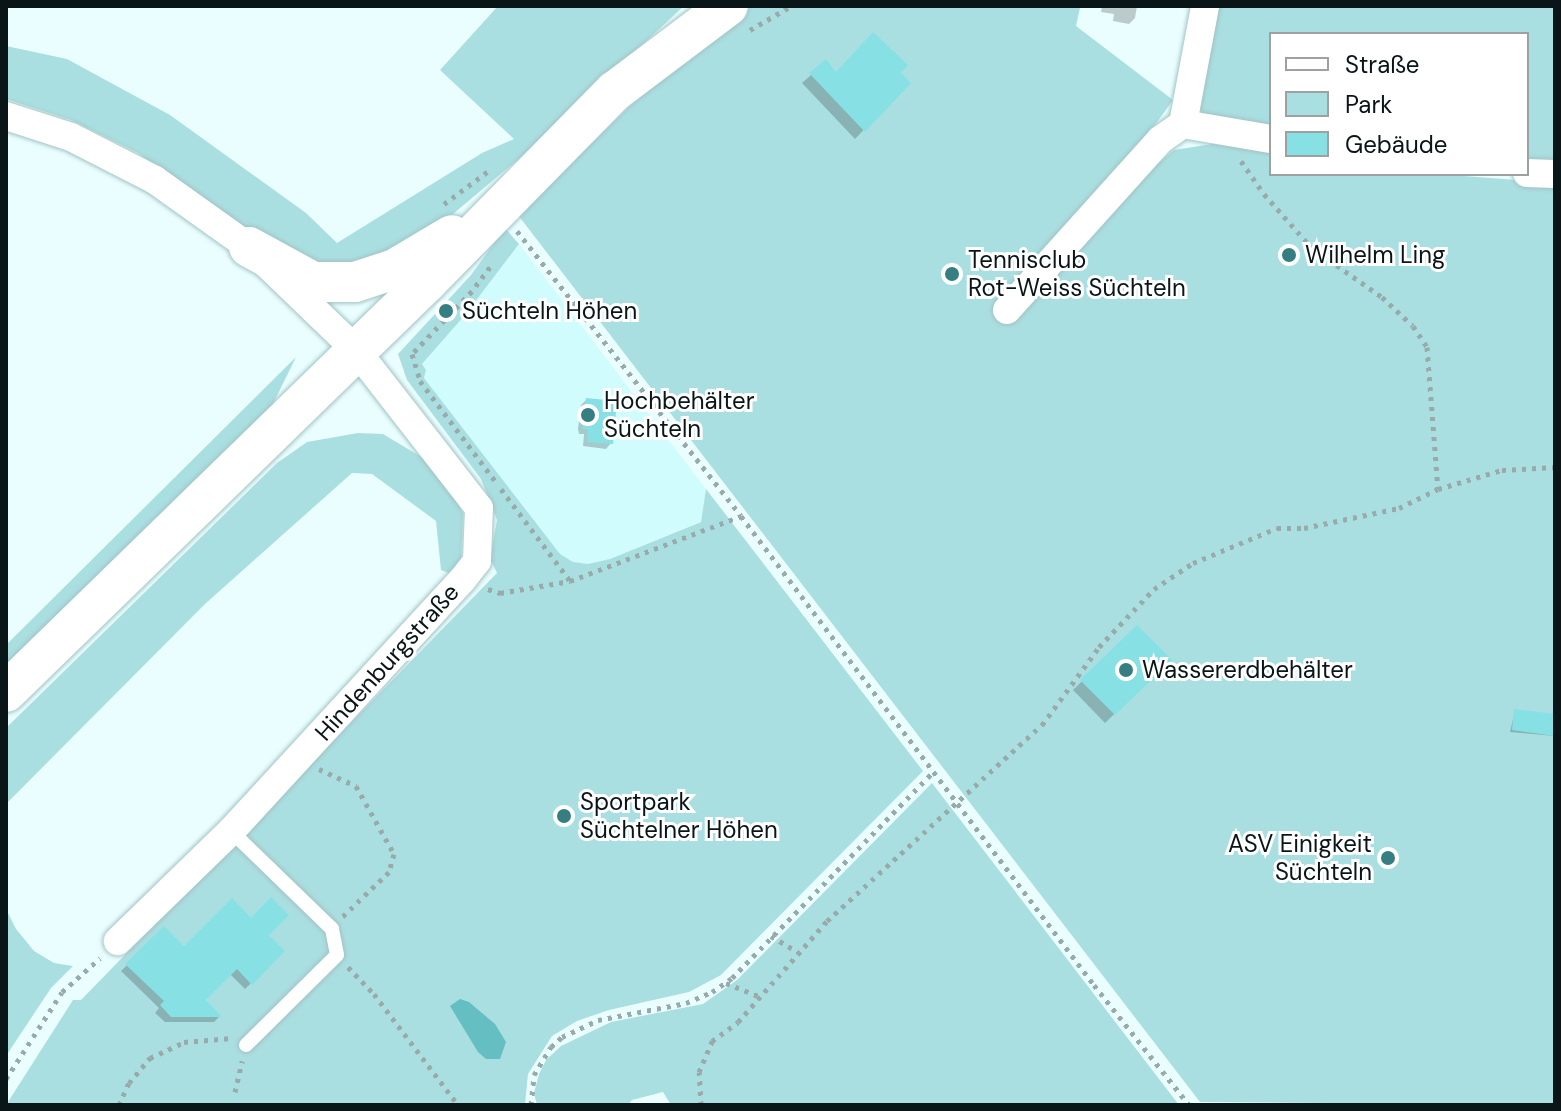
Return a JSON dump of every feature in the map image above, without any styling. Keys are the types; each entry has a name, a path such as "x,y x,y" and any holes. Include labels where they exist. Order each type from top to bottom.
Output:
{"main road":[{"path":"6,692 356,350 513,225 615,91 728,6"},
{"path":"249,247 313,282 355,282 513,225"}],"street":[{"path":"1183,124 1205,6"},
{"name":"Hindenburgstraße","path":"6,116 71,137 155,180 249,247 356,350 479,508 477,561 462,580 303,756 118,941"},
{"path":"1007,310 1160,140 1183,124 1269,139"},
{"path":"1529,173 1555,174"}],"lane":[{"path":"231,831 332,929 337,955 248,1043"}],"path":[{"path":"1231,155 1243,163 1264,194 1312,248 1382,297 1413,326 1427,347 1438,489"},
{"path":"513,225 741,516 1094,985 1189,1105"},
{"path":"499,254 472,291 412,354 420,381 570,581"},
{"path":"701,1105 699,1072 712,1041 738,1022 798,952 956,799 1042,725 1067,687 1123,619 1154,589 1193,563 1277,528 1304,528 1399,508 1438,489 1502,470 1555,467"},
{"path":"462,580 500,593 570,581 741,516"},
{"path":"303,756 325,773 356,786 394,854 389,872 332,929"},
{"path":"531,1105 534,1075 551,1047 574,1029 618,1015 695,1001 725,983 934,771"},
{"path":"771,936 798,952"},
{"path":"6,1079 62,992 118,941"},
{"path":"337,955 374,994 458,1105"},
{"path":"725,983 760,997"},
{"path":"119,1105 129,1083 150,1058 184,1042 239,1037 248,1043 235,1092"}],"shaded area":[{"path":"519,244 706,489 702,521 610,559 588,564 573,562 560,554 424,378 426,370 422,364 465,315"},
{"path":"460,999 469,1002 495,1024 506,1042 500,1059 486,1059 478,1052 450,1006"}],"green space":[{"path":"498,6 684,6 522,156 415,246 337,274 281,256 138,153 71,120 6,99 6,46 67,59 170,115 306,213 337,243 482,153 514,139 440,70"},
{"path":"752,6 1080,8 1076,26 1173,100 1144,140 1130,187 1174,150 1212,144 1269,148 1269,176 1464,176 1555,183 1555,1105 1200,1102 518,215 632,104"},
{"path":"1212,6 1555,6 1555,167 1529,166 1529,32 1269,32 1269,129 1203,114 1194,98"},
{"name":"Sportpark Süchtelner Höhen","path":"505,228 519,244 465,315 422,364 426,370 424,378 560,554 573,562 588,564 610,559 701,522 706,489 923,771 721,975 689,992 609,1010 577,1021 552,1036 528,1074 525,1105 6,1105 73,1000 81,1000 497,573 490,559 497,520 481,479 407,380 398,354 471,275"},
{"path":"296,357 270,410 6,671 6,645"},
{"path":"358,433 383,434 423,458 455,496 463,514 461,560 451,574 441,570 436,521 372,474 352,473 205,604 6,804 6,728 277,463 307,442"},
{"path":"932,783 1179,1105 671,1105 663,1092 632,1100 628,1105 537,1105 534,1093 539,1074 546,1060 561,1046 611,1022 703,1004 737,980"},
{"path":"6,909 16,929 34,951 54,963 73,966 51,988 6,1056"}],"building":[{"path":"873,32 908,65 901,73 911,83 865,132 809,73 826,59 836,72"},
{"name":"Hochbehälter Süchteln","path":"586,398 617,401 613,444 587,442 588,429 583,429 582,422"},
{"name":"Wassererdbehälter","path":"1137,625 1172,660 1115,715 1080,680"},
{"path":"1514,709 1555,714 1555,736 1512,730"},
{"path":"271,897 289,915 269,935 285,951 252,985 237,969 206,1000 222,1017 171,1017 160,1005 164,1001 125,964 164,926 184,946 232,898 251,918"}],"place":[{"name":"Wilhelm Ling","path":"1289,255"},
{"name":"Tennisclub Rot-Weiss Süchteln","path":"952,274"},
{"name":"Süchteln Höhen","path":"446,311"},
{"name":"Hochbehälter Süchteln","path":"588,415"},
{"name":"Wassererdbehälter","path":"1126,670"},
{"name":"Sportpark Süchtelner Höhen","path":"564,816"},
{"name":"ASV Einigkeit Süchteln","path":"1388,858"}]}
